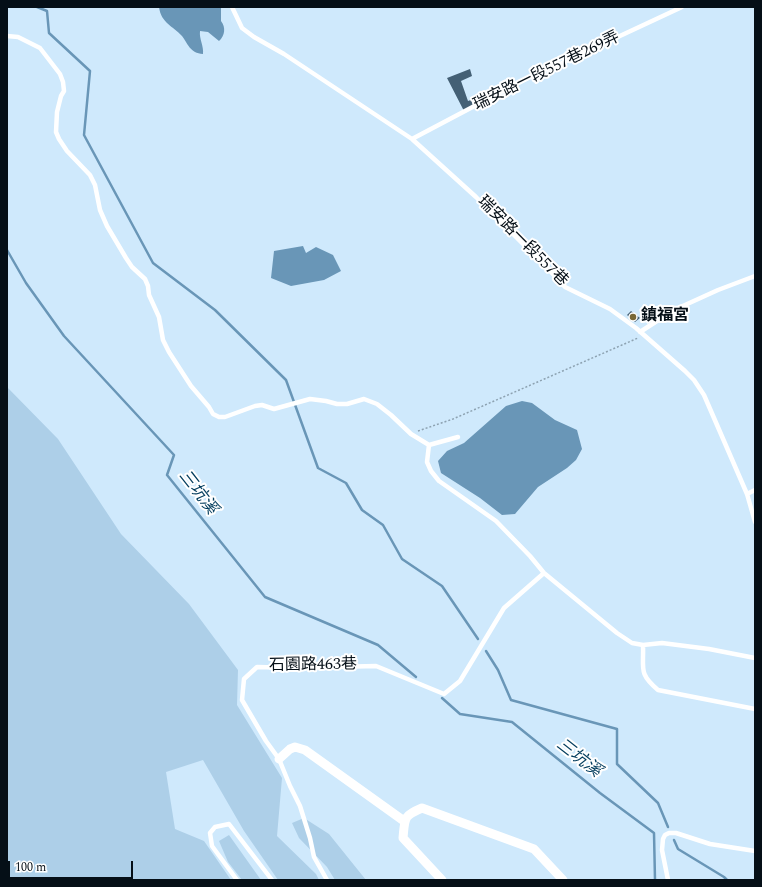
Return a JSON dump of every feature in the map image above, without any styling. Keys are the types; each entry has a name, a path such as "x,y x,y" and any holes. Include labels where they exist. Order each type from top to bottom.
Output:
{"street":[{"path":"279,759 290,749 295,747 305,750 404,821"},
{"path":"442,880 403,838 404,821 408,814 422,808 534,849 563,880"}],"lane":[{"name":"瑞安路一段557巷269弄","path":"412,139 537,73 562,63 682,7"},
{"name":"瑞安路一段557巷","path":"233,8 242,28 254,37 284,54 412,139 476,197 565,287 610,309 640,332 694,380 704,395 747,494 755,522"},
{"path":"7,36 18,37 40,48 60,74 64,91 61,96 57,112 56,132 59,139 67,151 90,175 95,185 100,210 107,226 132,267 145,280 148,286 149,295 159,317 163,340 168,352 191,386 213,414 218,417 232,416 256,406 262,405 274,409 310,399 337,404 347,404 364,398 377,404 411,434 428,444 458,437"},
{"path":"640,332 674,310 718,290 755,276"},
{"path":"428,444 427,462 431,471 439,481 496,521 530,556 544,573 617,633 632,642 643,645 662,643 709,649 755,658"},
{"path":"747,494 755,490"},
{"name":"石園路463巷","path":"327,880 314,857 300,806 279,759 266,741 242,700 244,679 258,667 294,668 376,666 444,694 460,681 504,608 544,573"},
{"path":"643,645 643,672 647,681 658,690 755,709"},
{"path":"237,880 212,846 210,833 215,826 229,824 272,880"},
{"path":"668,880 662,850 663,839 665,835 669,833 676,833 710,844 755,851"}],"path":[{"path":"411,434 453,419 644,336"}],"shaded area":[{"path":"159,7 221,7 221,21 224,29 223,37 219,41 208,32 200,31 203,54 195,52 190,48 182,36 165,21"},
{"path":"303,246 306,253 316,247 333,255 341,271 324,280 291,286 271,278 274,251"},
{"path":"7,387 58,439 121,534 189,604 238,670 237,705 282,778 277,836 316,874 319,880 278,880 244,831 203,760 166,772 175,829 204,841 231,880 7,880"},
{"path":"522,401 532,403 555,420 577,430 582,449 576,460 567,468 538,487 515,514 502,515 480,498 441,473 438,461 447,451 464,443 506,406"},
{"path":"304,818 329,834 366,880 335,880 327,867 299,838 292,823"},
{"path":"229,835 261,880 242,880 228,862 219,841"}],"building":[{"path":"470,69 472,76 461,81 468,101 479,97 482,105 464,111 447,78"},
{"name":"鎮福宮","path":"631,311 640,318 635,322 627,315"}],"waterway":[{"path":"37,7 47,11 49,33 90,71 84,135 153,263 215,310 286,380 318,468 346,483 362,510 383,525 402,559 442,586 478,639"},
{"name":"三坑溪","path":"7,250 26,283 64,336 174,455 167,475 265,597 378,645 416,677"},
{"path":"486,651 498,670 511,700 617,729 617,764 658,803 668,827"},
{"name":"三坑溪","path":"442,698 460,714 512,722 600,793 654,833 655,880"},
{"path":"674,840 678,849 727,880"}],"place":[{"name":"鎮福宮","path":"633,317"}]}
